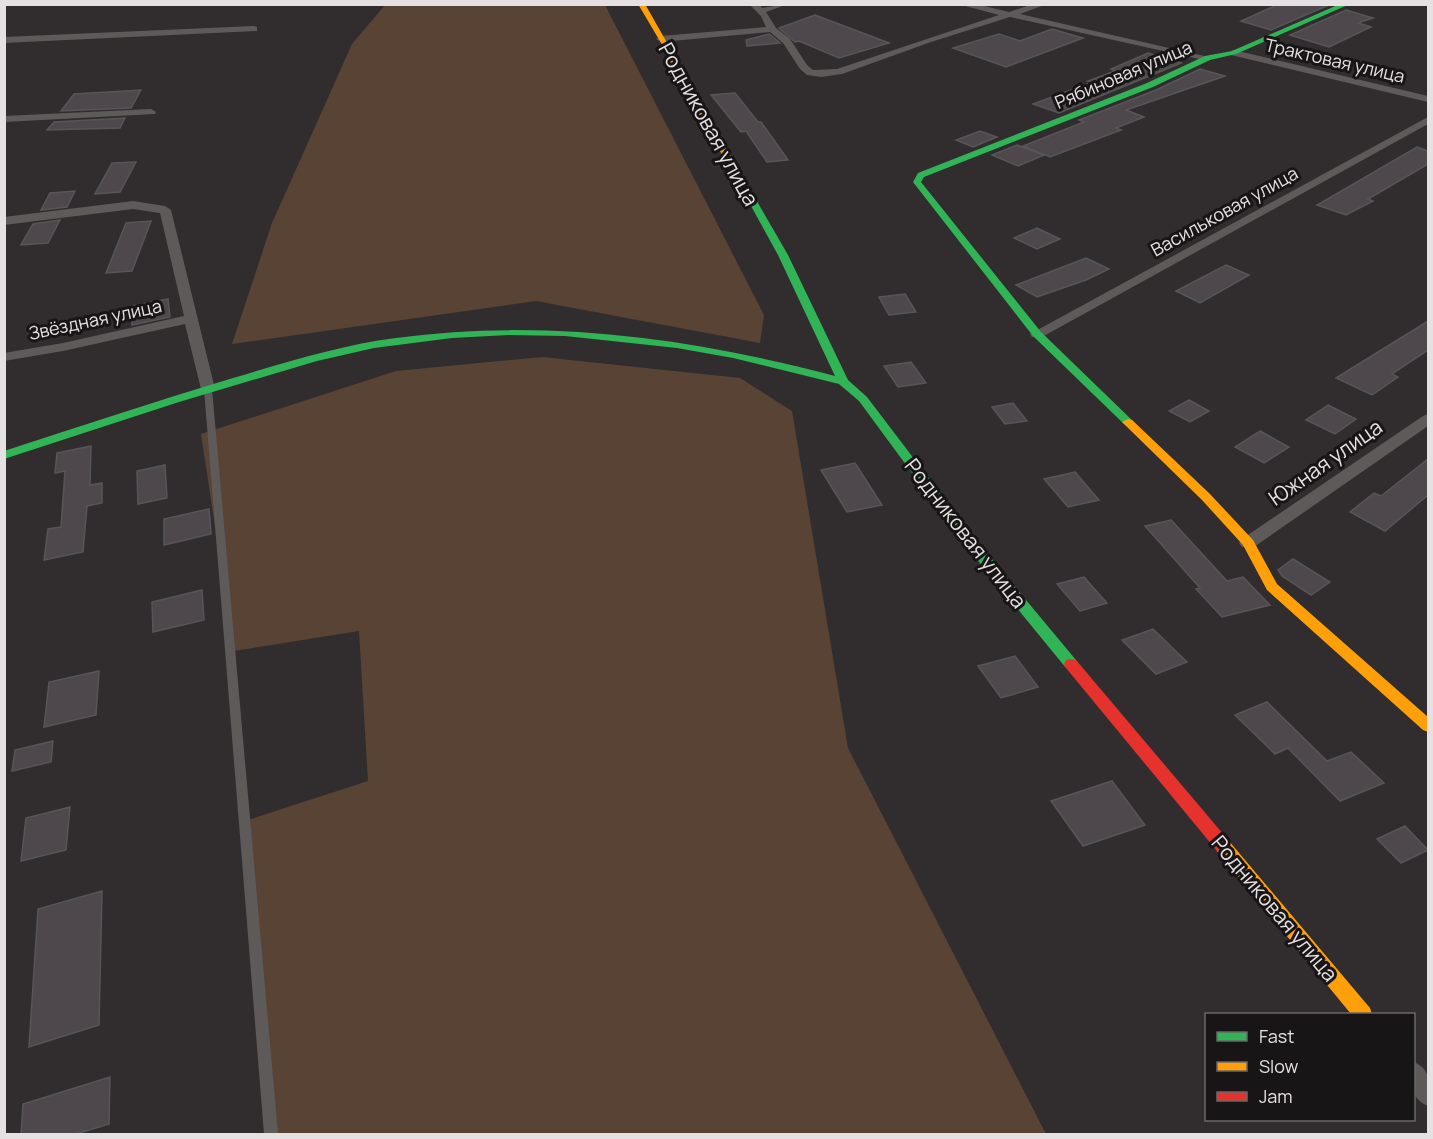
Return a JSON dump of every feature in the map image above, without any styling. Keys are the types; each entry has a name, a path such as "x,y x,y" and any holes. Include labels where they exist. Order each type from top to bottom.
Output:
{"street":[{"name":"Родниковая улица","path":"641,4 688,94 710,127 783,255 843,382 863,399 970,542 1363,1013"},
{"path":"756,8 784,4"},
{"path":"962,4 1208,58"},
{"path":"756,8 765,15 772,29 787,41 803,68 810,73 839,72 928,40 1043,4"},
{"name":"Рябиновая улица","path":"1037,334 917,182 921,175 1150,85 1208,58 1234,53 1347,4"},
{"path":"4,40 254,29"},
{"path":"661,39 772,29"},
{"name":"Трактовая улица","path":"1234,53 1428,99"},
{"path":"4,119 151,112"},
{"name":"Васильковая улица","path":"1037,334 1428,120"},
{"path":"4,221 133,205 165,210 208,389"},
{"name":"Звёздная улица","path":"4,357 63,347 192,318"},
{"path":"4,455 208,389 360,348 413,338 477,331 523,330 607,335 708,350 796,367 843,382"},
{"path":"1037,334 1206,497 1248,543 1272,587 1428,726"},
{"name":"Южная улица","path":"1248,543 1428,419"},
{"path":"1415,1077 1428,1093"}],"lane":[{"path":"208,389 272,1134"}],"shaded area":[{"path":"385,5 605,5 764,315 760,343 536,301 232,344 272,223 352,44"},
{"path":"542,357 740,378 792,411 848,748 1046,1134 275,1134 242,822 368,781 359,631 234,651 201,434 396,371"}],"building":[{"path":"1279,4 1329,5 1271,30 1241,21"},
{"path":"1346,10 1373,18 1358,23 1371,27 1329,47 1290,35"},
{"path":"815,15 889,43 839,58 799,41 795,42 779,28"},
{"path":"1052,29 1083,38 1006,67 953,48 999,34 1020,41"},
{"path":"769,34 780,43 747,46 746,40"},
{"path":"1148,53 1181,63 1059,113 1033,104 1093,82 1088,81 1115,71 1111,69"},
{"path":"1200,69 1225,76 1126,110 1144,117 1116,128 1121,130 1050,157 1023,146 1084,122 1079,120 1156,90"},
{"path":"141,90 131,108 61,111 74,94"},
{"path":"735,93 758,122 761,122 788,160 767,162 746,131 741,132 711,95"},
{"path":"125,118 120,128 47,130 54,122"},
{"path":"980,131 997,137 973,147 956,140"},
{"path":"1017,145 1044,155 1018,166 992,155"},
{"path":"1417,147 1428,151 1428,164 1368,199 1373,201 1346,215 1317,205"},
{"path":"136,162 120,192 95,194 112,163"},
{"path":"75,191 67,207 41,210 50,193"},
{"path":"60,220 48,243 21,245 33,224"},
{"path":"151,221 132,271 106,273 126,223"},
{"path":"1037,228 1060,239 1037,249 1014,238"},
{"path":"1086,258 1109,269 1086,280 1037,297 1016,285"},
{"path":"1226,265 1249,275 1200,303 1176,291"},
{"path":"905,294 916,312 889,315 879,297"},
{"path":"168,299 170,317 132,325 131,306"},
{"path":"1428,321 1428,350 1392,374 1398,377 1372,395 1336,378"},
{"path":"911,362 926,383 898,387 884,366"},
{"path":"1189,400 1209,411 1190,422 1169,411"},
{"path":"1013,403 1027,421 1005,424 992,407"},
{"path":"1328,405 1356,419 1335,434 1306,420"},
{"path":"1260,431 1289,447 1264,463 1235,447"},
{"path":"91,446 90,485 102,483 102,503 87,506 83,552 44,560 48,529 61,527 65,471 55,473 57,453"},
{"path":"1428,459 1428,495 1385,531 1350,512 1374,493 1381,496"},
{"path":"855,463 882,505 847,512 821,470"},
{"path":"165,465 167,498 138,504 137,471"},
{"path":"1075,472 1099,500 1068,507 1044,479"},
{"path":"209,509 211,534 164,545 164,519"},
{"path":"1171,520 1227,581 1243,577 1270,605 1222,617 1196,589 1200,588 1145,526"},
{"path":"1293,559 1330,582 1311,595 1282,576 1278,570"},
{"path":"1084,577 1107,603 1080,611 1057,584"},
{"path":"202,590 204,620 153,632 152,602"},
{"path":"1153,629 1187,662 1156,674 1122,640"},
{"path":"1015,656 1038,687 1001,698 978,666"},
{"path":"99,671 96,715 44,727 49,682"},
{"path":"1267,702 1327,761 1351,752 1384,783 1340,801 1288,748 1275,754 1235,715"},
{"path":"53,741 51,762 12,771 15,750"},
{"path":"1112,781 1145,825 1083,846 1051,801"},
{"path":"70,807 66,850 21,861 26,818"},
{"path":"1405,826 1428,850 1401,863 1377,839"},
{"path":"102,891 99,1025 29,1047 38,909"},
{"path":"110,1077 109,1124 76,1134 21,1134 23,1104"}],"traffic: fast":[{"path":"1128,422 1037,334 917,182 921,175 1150,85 1208,58 1234,53 1347,4"},
{"path":"739,177 783,255 843,382 863,399 970,542 1071,664"},
{"path":"4,455 313,358 374,344 452,334 509,332 621,337 733,355 843,382"}],"traffic: slow":[{"path":"641,4 667,48 688,95 739,177"},
{"path":"1128,422 1206,497 1248,543 1272,587 1428,726"},
{"path":"1223,846 1362,1013"}],"traffic: jam":[{"path":"1071,664 1223,846"}]}
